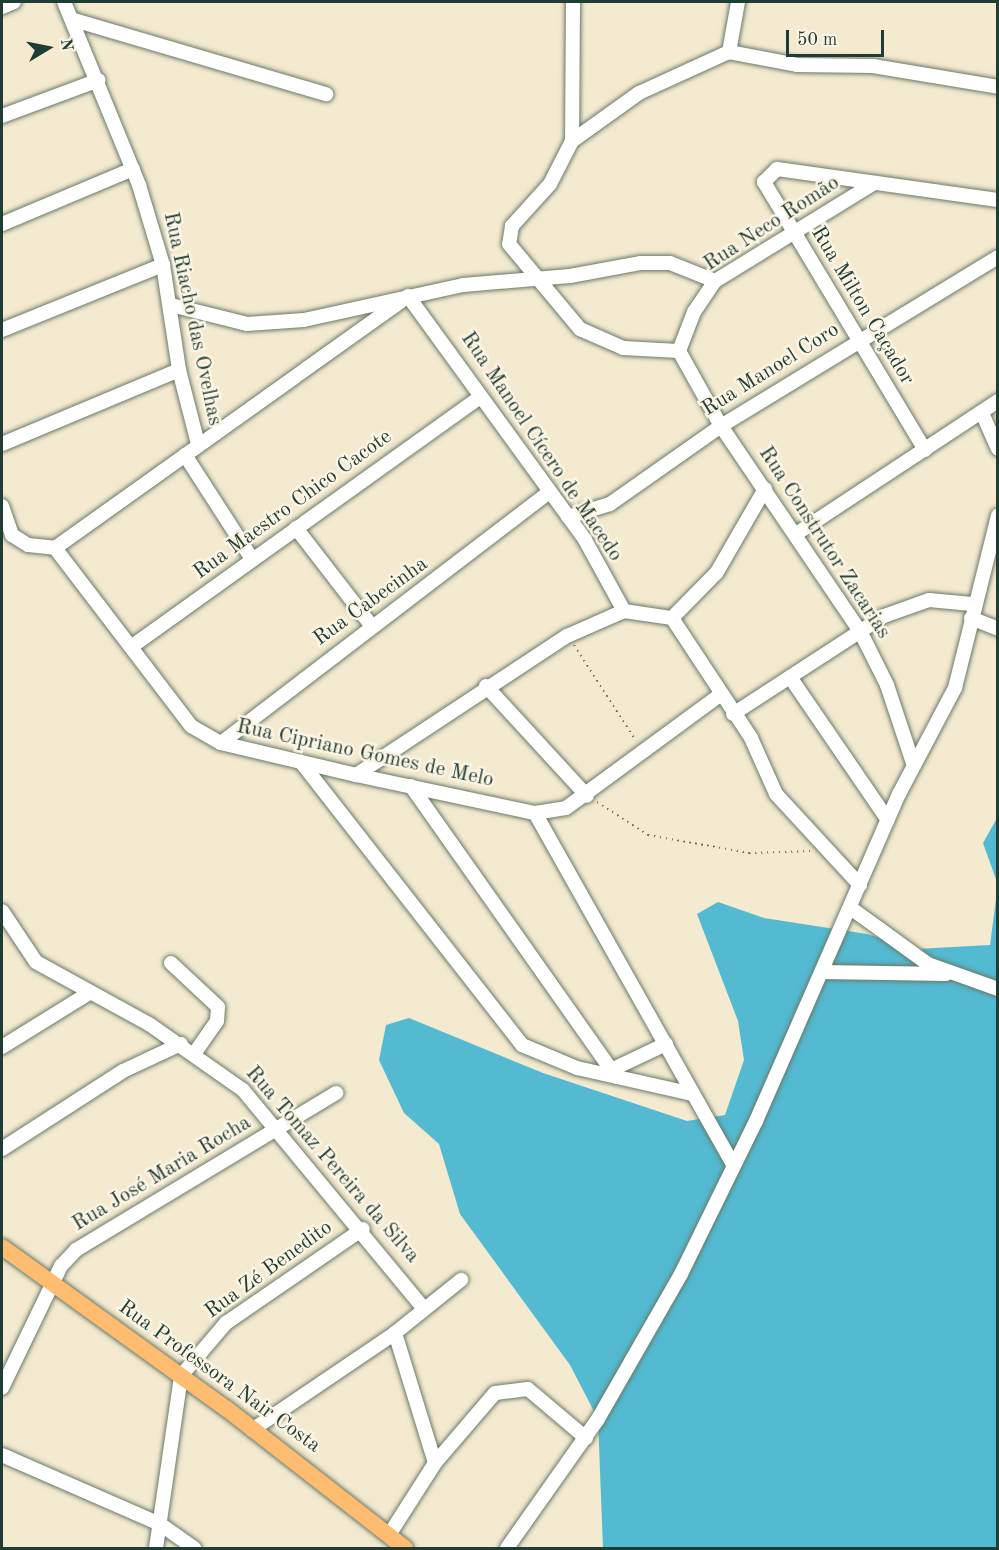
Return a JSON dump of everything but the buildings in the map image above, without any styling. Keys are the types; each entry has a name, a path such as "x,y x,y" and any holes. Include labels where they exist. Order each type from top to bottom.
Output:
{"main road":[{"name":"Rua Professora Nair Costa","path":"2,1247 181,1376 405,1548"}],"street":[{"path":"2,7 14,2"},
{"name":"Rua Riacho das Ovelhas","path":"64,2 99,80 133,169 163,266 171,305 179,370 198,444"},
{"path":"573,2 572,141 550,184 512,226 509,244 524,267 543,278 587,333 623,348 678,351"},
{"path":"729,52 738,2"},
{"path":"74,20 326,94"},
{"path":"572,141 639,93 729,52 797,65 873,66 998,87"},
{"path":"2,116 99,80"},
{"path":"2,224 133,169"},
{"name":"Rua Milton Caçador","path":"874,183 777,170 764,182 925,450"},
{"path":"874,183 998,200"},
{"name":"Rua Neco Romão","path":"678,351 694,312 715,280 794,234 874,183"},
{"name":"Rua Manoel Coro","path":"568,517 610,504 721,426 858,340 998,257"},
{"path":"171,305 247,324 304,320 408,296 504,278 543,278 670,263 715,280"},
{"path":"2,330 163,266"},
{"path":"2,506 7,538 28,545 55,548 408,296"},
{"name":"Rua Manoel Cícero de Macedo","path":"408,296 547,494 568,517 624,611"},
{"name":"Rua Construtor Zacarias","path":"678,351 721,426 860,631 887,685 914,766"},
{"path":"2,444 179,370"},
{"name":"Rua Maestro Chico Cacote","path":"131,647 479,398"},
{"path":"796,534 998,401"},
{"path":"982,413 998,449"},
{"path":"185,455 252,559"},
{"path":"672,618 717,572 765,489"},
{"name":"Rua Cabecinha","path":"221,744 371,625 547,494"},
{"path":"507,1548 598,1419 681,1274 734,1164 852,909 888,820 955,688 972,611 989,564 998,515"},
{"path":"296,528 371,625"},
{"name":"Rua Cipriano Gomes de Melo","path":"55,548 131,647 172,707 221,744 356,775 535,813 566,808 587,796 642,750 721,694"},
{"path":"734,714 860,631 919,602 972,611 998,628"},
{"path":"356,775 486,686 567,636 624,611 672,618 734,714 776,794 832,850 860,885"},
{"path":"790,677 888,820"},
{"path":"486,686 587,796"},
{"path":"301,762 522,1045 692,1094"},
{"path":"411,786 613,1073"},
{"path":"535,813 692,1094 734,1164"},
{"path":"852,909 891,941 951,974 998,989"},
{"name":"Rua Tomaz Pereira da Silva","path":"2,911 36,962 181,1044 243,1090 363,1229 424,1309"},
{"path":"171,963 218,1007 217,1021 195,1053"},
{"path":"822,972 951,974"},
{"path":"2,1047 89,993"},
{"path":"2,1149 123,1071 181,1044"},
{"path":"613,1073 666,1044"},
{"name":"Rua José Maria Rocha","path":"2,1388 52,1284 76,1250 279,1130 336,1093"},
{"name":"Rua Zé Benedito","path":"181,1376 226,1323 363,1229"},
{"path":"252,1430 395,1333 460,1280"},
{"path":"395,1333 435,1463"},
{"path":"156,1548 181,1376"},
{"path":"389,1535 435,1463 495,1393 505,1388 528,1389 586,1438"},
{"path":"2,1455 160,1524 194,1548"}],"path":[{"path":"567,636 642,750"},
{"path":"587,796 648,835 749,853 832,850"}],"water":[{"path":"997,818 997,882 983,843"},
{"path":"997,892 997,1548 603,1548 598,1419 570,1365 460,1214 439,1144 404,1113 379,1060 386,1025 409,1018 543,1073 687,1121 725,1115 744,1060 738,1021 697,914 718,902 764,918 867,934 916,949 990,945"}]}
